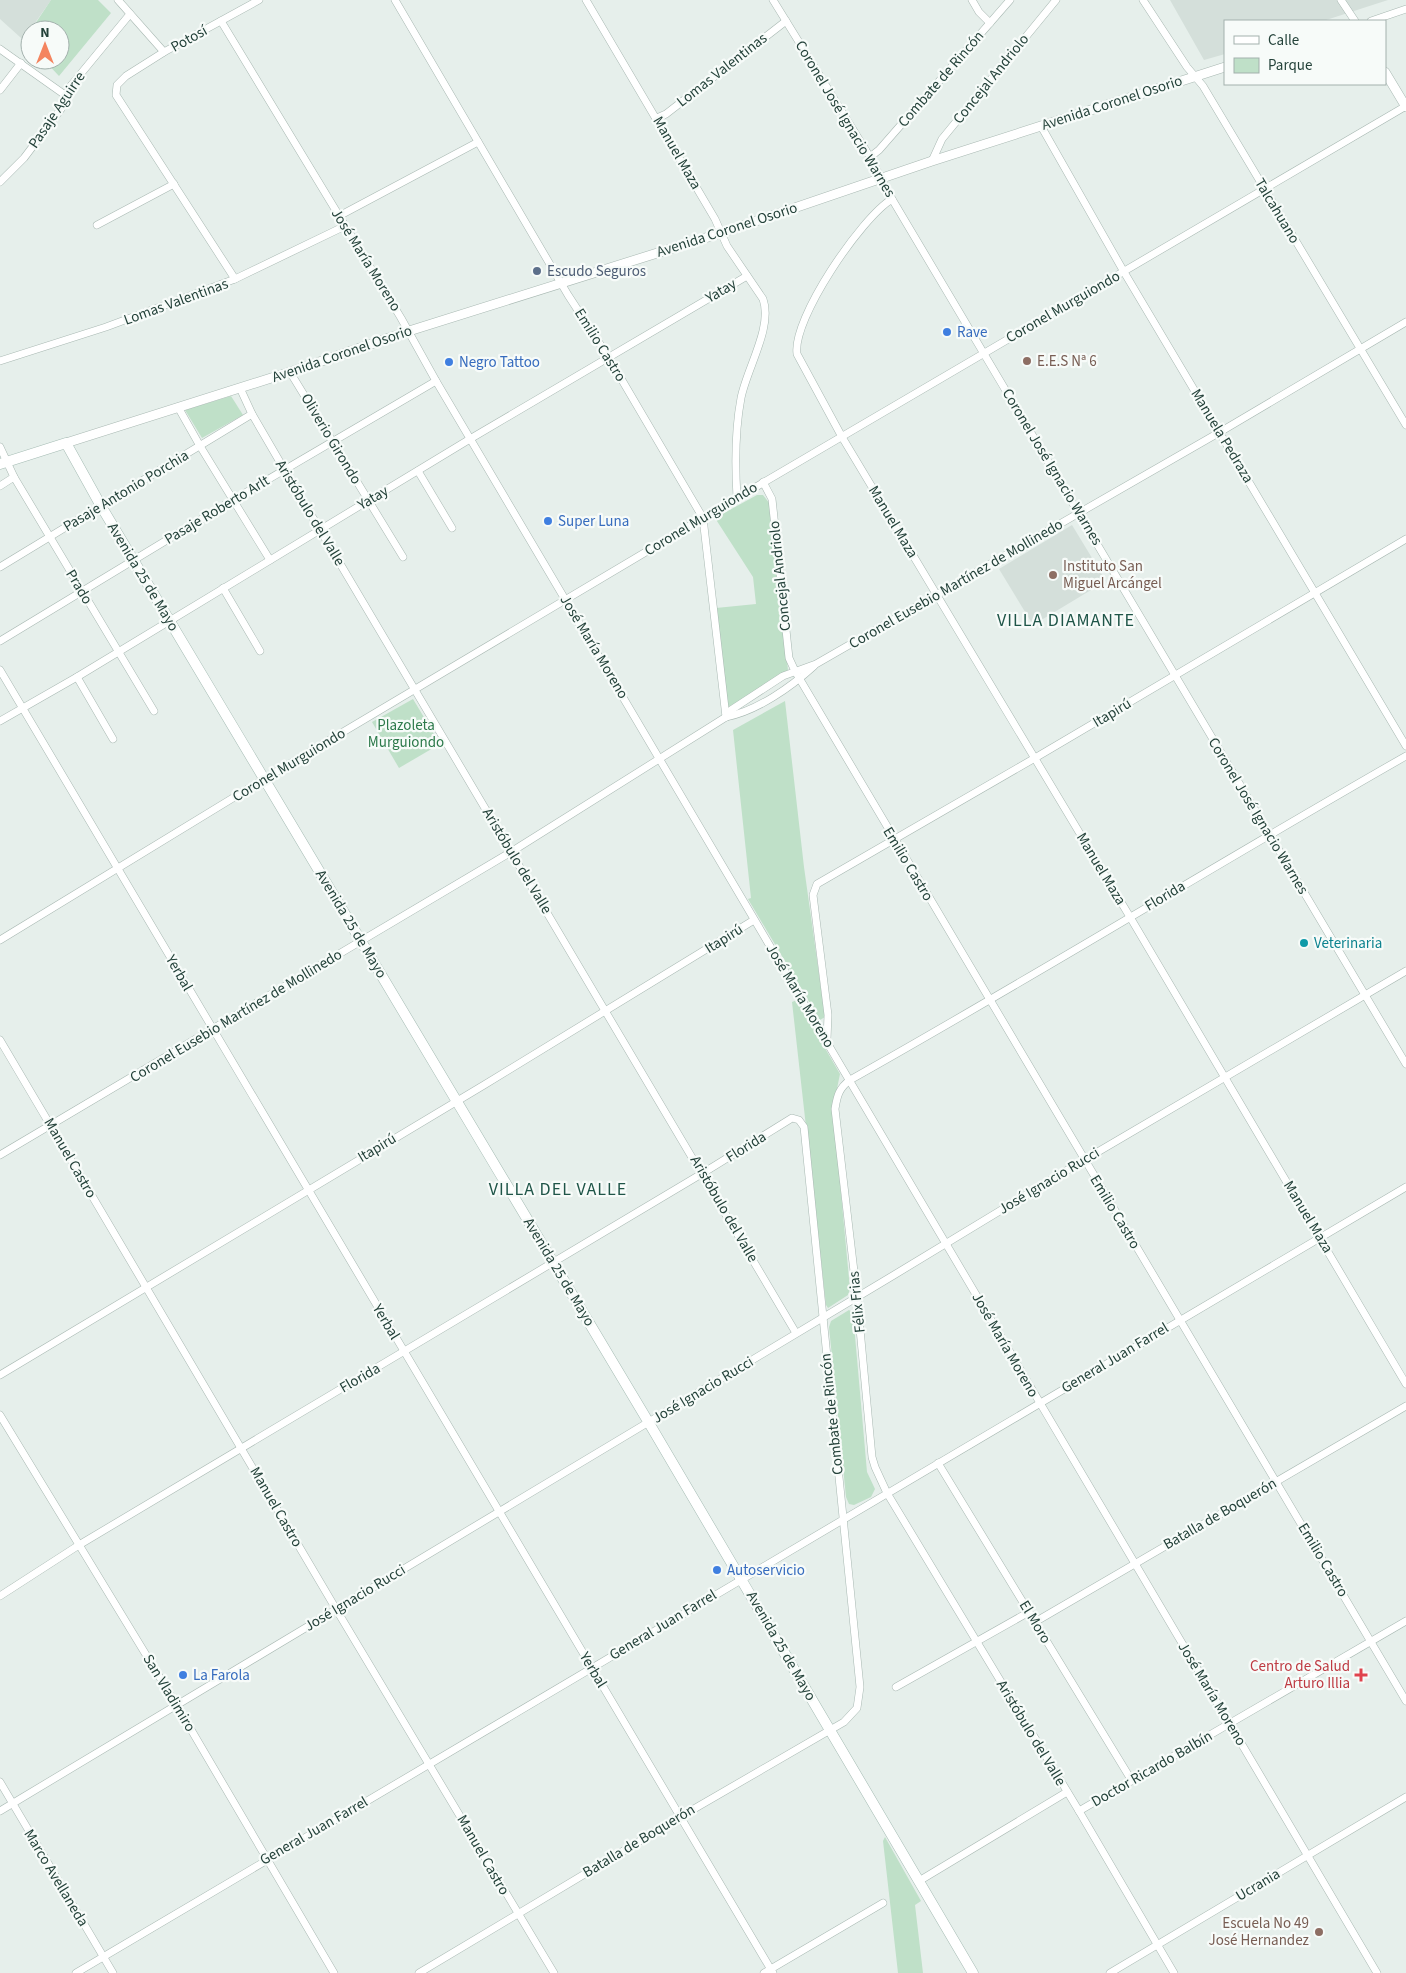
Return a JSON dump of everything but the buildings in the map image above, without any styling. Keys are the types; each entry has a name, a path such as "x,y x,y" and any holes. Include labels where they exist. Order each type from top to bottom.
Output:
{"main road":[{"name":"Avenida Coronel Osorio","path":"3,463 66,443"},
{"name":"Avenida 25 de Mayo","path":"66,443 169,621 649,1423 973,1973"}],"street":[{"path":"118,0 164,52"},
{"name":"Potosí","path":"174,184 116,95 116,89 120,81 164,52 260,0"},
{"name":"Emilio Castro","path":"395,0 561,284 609,358 703,518 726,717"},
{"name":"Manuel Maza","path":"586,0 715,219 727,246 766,308 765,323 741,400 736,450 736,497"},
{"name":"Coronel José Ignacio Warnes","path":"773,0 870,157 892,199 1406,1064"},
{"path":"972,0 979,12 990,23"},
{"name":"Combate de Rincón","path":"870,157 879,150 1010,0"},
{"name":"Concejal Andriolo","path":"932,161 942,139 1056,0"},
{"name":"Talcahuano","path":"1143,0 1194,76 1204,86 1406,425"},
{"path":"1341,0 1354,20"},
{"path":"1374,20 1406,9"},
{"name":"Pasaje Aguirre","path":"0,182 24,158 61,109 69,88 130,14"},
{"name":"José María Moreno","path":"221,21 409,331 470,439 1377,1973"},
{"name":"Lomas Valentinas","path":"657,118 666,114 786,21"},
{"path":"0,49 20,62"},
{"path":"0,90 20,64"},
{"name":"Avenida Coronel Osorio","path":"66,443 290,372 409,331 721,233 932,161 1224,67"},
{"path":"31,70 65,95"},
{"path":"1386,74 1406,106"},
{"name":"Coronel Murguiondo","path":"0,940 264,779 736,497 842,437 1406,106"},
{"name":"Manuela Pedraza","path":"1041,126 1124,272 1406,746"},
{"path":"339,216 478,142"},
{"path":"97,225 174,184 235,279"},
{"name":"Manuel Maza","path":"892,199 864,226 824,280 797,341 797,354 842,437 1130,917 1406,1384"},
{"name":"Lomas Valentinas","path":"0,361 106,327 235,279 345,226"},
{"name":"Yatay","path":"0,721 77,677 470,439 747,276"},
{"name":"Coronel Eusebio Martínez de Mollinedo","path":"726,717 732,710 784,676 816,664 1220,432 1406,322"},
{"name":"Oliverio Girondo","path":"290,372 402,556"},
{"name":"Pasaje Roberto Arlt","path":"0,641 233,500 436,381"},
{"name":"Aristóbulo del Valle","path":"240,388 252,414 284,470 703,1174 796,1334"},
{"path":"178,407 270,560"},
{"name":"Pasaje Antonio Porchia","path":"0,567 252,414"},
{"path":"0,447 3,463"},
{"name":"Prado","path":"3,463 50,537 154,711"},
{"path":"418,471 452,528"},
{"path":"0,486 14,478"},
{"name":"Concejal Andriolo","path":"764,482 772,499 789,658 795,671"},
{"name":"Itapirú","path":"827,1040 828,1015 813,895 817,884 894,841 1406,539"},
{"path":"223,588 260,651"},
{"name":"Coronel Eusebio Martínez de Mollinedo","path":"0,1156 511,852 659,757 726,717 748,710 800,680 816,664"},
{"name":"Yerbal","path":"0,670 500,1512 769,1972"},
{"name":"Emilio Castro","path":"795,671 894,841 1406,1701"},
{"path":"77,677 113,739"},
{"name":"Florida","path":"836,1108 839,1090 850,1080 990,1001 1269,834 1406,756"},
{"name":"Itapirú","path":"0,1375 606,1012 754,920"},
{"name":"José Ignacio Rucci","path":"0,1811 176,1704 649,1423 945,1243 1364,994 1406,971"},
{"name":"Manuel Castro","path":"0,1040 336,1609 554,1973"},
{"name":"Félix Frias","path":"836,1108 872,1457 887,1493"},
{"name":"Florida","path":"0,1596 79,1545 703,1174 792,1118 799,1120"},
{"name":"Combate de Rincón","path":"799,1120 804,1128 860,1687 857,1708"},
{"name":"General Juan Farrel","path":"76,1973 1406,1186"},
{"name":"Batalla de Boquerón","path":"1035,1622 1406,1406"},
{"name":"San Vladimiro","path":"0,1415 176,1704 334,1973"},
{"name":"El Moro","path":"938,1463 1132,1781"},
{"name":"Aristóbulo del Valle","path":"887,1493 1079,1811 1174,1973"},
{"path":"896,1687 1029,1612"},
{"name":"Doctor Ricardo Balbín","path":"1079,1811 1230,1725 1406,1621"},
{"name":"Batalla de Boquerón","path":"419,1973 517,1913 844,1722 857,1708"},
{"name":"Marco Avellaneda","path":"0,1782 113,1973"},
{"name":"Doctor Ricardo Balbín","path":"919,1881 1067,1792"},
{"name":"Ucrania","path":"1110,1973 1406,1797"},
{"path":"769,1972 883,1903"}],"shaded area":[{"path":"0,0 51,0 37,20 20,20 20,37 0,19"},
{"path":"1170,0 1388,0 1326,20 1224,20 1224,54 1204,60"},
{"name":"Instituto San Miguel Arcángel","path":"1072,525 1106,581 1033,625 999,569"}],"green space":[{"path":"51,0 98,0 111,13 70,63 70,20 38,20"},
{"path":"53,70 64,70 59,76"},
{"path":"231,396 243,415 202,438 185,410"},
{"path":"757,495 763,495 770,504 788,670 726,709 716,608 756,604 753,577 715,518"},
{"name":"Plazoleta Murguiondo","path":"413,699 440,744 399,768 372,722"},
{"path":"785,701 804,867 825,1017 820,1020 748,899 751,898 733,730"},
{"path":"797,1000 840,1074 833,1108 850,1289 848,1295 828,1308 826,1305 792,1002"},
{"path":"849,1310 853,1313 867,1472 875,1489 871,1497 854,1505 849,1504 846,1497 829,1327 831,1321"},
{"path":"885,1837 921,1901 915,1905 923,1973 898,1973 883,1841"}],"place":[{"name":"Escudo Seguros","path":"537,271"},
{"name":"Rave","path":"947,332"},
{"name":"E.E.S Nª 6","path":"1027,361"},
{"name":"Negro Tattoo","path":"449,362"},
{"name":"Super Luna","path":"548,521"},
{"name":"Instituto San Miguel Arcángel","path":"1053,575"},
{"name":"Veterinaria","path":"1304,943"},
{"name":"Autoservicio","path":"717,1570"},
{"name":"La Farola","path":"183,1675"},
{"name":"Centro de Salud Arturo Illia","path":"1361,1675"},
{"name":"Escuela No 49 José Hernandez","path":"1319,1932"}],"district":[{"name":"VILLA DIAMANTE","path":"1066,620"},
{"name":"VILLA DEL VALLE","path":"558,1189"}]}
